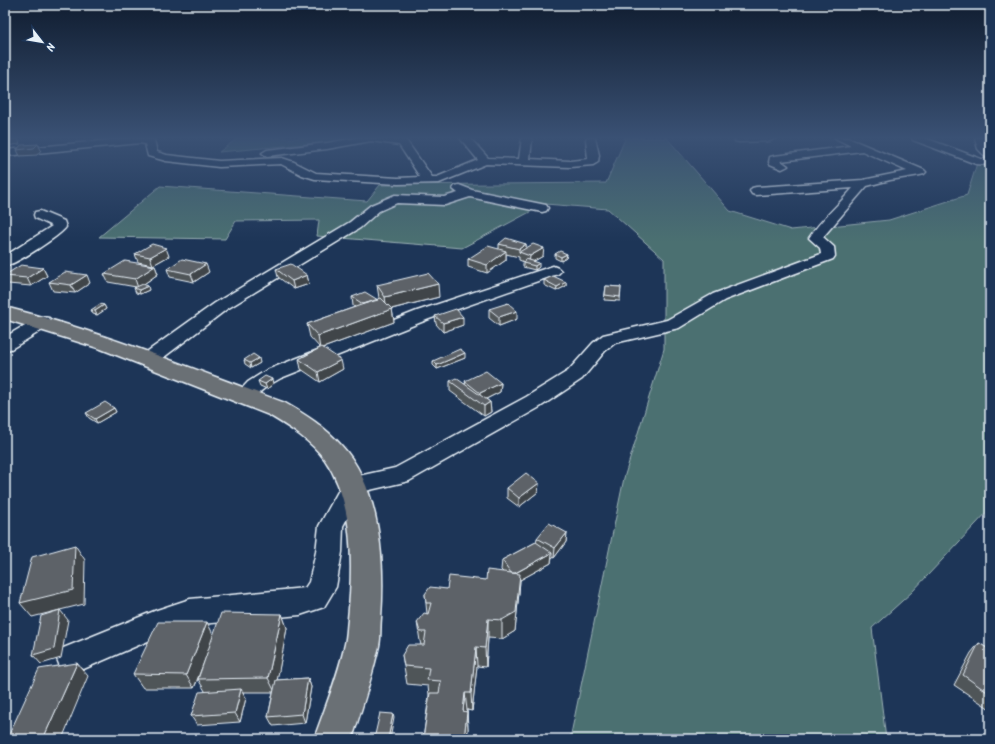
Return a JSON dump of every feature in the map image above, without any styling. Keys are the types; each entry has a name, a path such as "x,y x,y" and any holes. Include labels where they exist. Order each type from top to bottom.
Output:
{"main road":[{"path":"5,312 43,322 85,336 277,409 298,420 320,436 338,457 353,485 363,525 368,582 362,648 333,739"}],"street":[{"path":"305,173 315,176 398,181 434,180 454,173"},
{"path":"428,173 434,180 470,193 542,208"},
{"path":"756,191 863,184 889,177 916,173"},
{"path":"72,659 167,619 190,612 300,602 314,598 322,587 329,552 331,526 353,485 401,475 533,402 575,375 599,347 609,338 673,324 718,297 828,256 827,247 816,238 821,230 845,206 863,184"},
{"path":"148,360 221,306 355,225 375,208 395,199 446,201 470,193"},
{"path":"5,262 20,254 38,240 59,227 59,224 40,216"},
{"path":"244,397 255,386 274,374 423,315 553,271"},
{"path":"5,345 43,322"}],"green space":[{"path":"610,173 697,173 730,211 791,230 889,220 967,195 974,173 990,173 990,509 912,592 872,628 886,739 570,739 624,478 664,349 664,259 608,209 545,204 462,248 317,236 319,220 236,221 225,239 99,237 160,186 367,201 380,185 606,183"}],"building":[{"path":"506,238 526,244 519,249 499,244"},
{"path":"152,244 166,248 150,257 135,254"},
{"path":"533,244 544,248 530,256 519,252"},
{"path":"488,246 506,251 487,265 468,259"},
{"path":"560,251 567,254 561,257 555,254"},
{"path":"182,259 206,264 191,274 167,269"},
{"path":"526,259 539,263 535,266 523,263"},
{"path":"125,261 155,266 135,279 104,274"},
{"path":"291,264 307,275 292,281 276,269"},
{"path":"21,265 43,268 27,278 5,276"},
{"path":"65,272 87,275 71,285 49,282"},
{"path":"428,273 438,284 385,297 377,285"},
{"path":"553,276 566,282 557,287 544,280"},
{"path":"143,284 148,286 139,290 134,288"},
{"path":"606,286 621,287 620,297 605,295"},
{"path":"365,292 378,300 363,304 352,297"},
{"path":"381,298 392,309 318,336 307,324"},
{"path":"508,303 517,311 499,317 489,309"},
{"path":"100,304 104,305 95,311 91,310"},
{"path":"456,309 463,317 443,323 435,316"},
{"path":"322,347 341,360 318,372 299,359"},
{"path":"460,349 465,353 437,365 433,361"},
{"path":"253,354 259,358 250,363 244,360"},
{"path":"486,371 501,383 480,393 465,381"},
{"path":"265,376 272,379 265,384 258,381"},
{"path":"456,378 490,402 484,406 450,381"},
{"path":"105,402 114,408 95,419 86,413"},
{"path":"526,473 539,483 519,498 507,488"},
{"path":"549,523 567,533 555,548 537,538"},
{"path":"536,542 552,553 515,573 511,573 502,560"},
{"path":"75,545 73,590 20,603 32,557"},
{"path":"487,570 520,574 516,612 502,620 488,619 485,648 476,647 471,693 465,693 463,711 467,712 464,739 423,739 430,693 439,693 441,681 427,680 429,668 404,666 402,655 408,645 424,645 426,632 420,632 417,622 424,613 428,614 431,603 426,603 425,594 430,587 447,589 449,576 486,580"},
{"path":"60,610 54,649 33,655 41,616"},
{"path":"221,613 282,614 268,678 198,679"},
{"path":"158,622 207,622 186,675 133,674"},
{"path":"979,643 990,650 990,694 963,675"},
{"path":"77,663 43,739 7,739 39,669"},
{"path":"308,678 302,714 268,717 276,680"},
{"path":"241,689 235,713 191,716 199,692"},
{"path":"380,713 393,714 388,739 374,739"}]}
